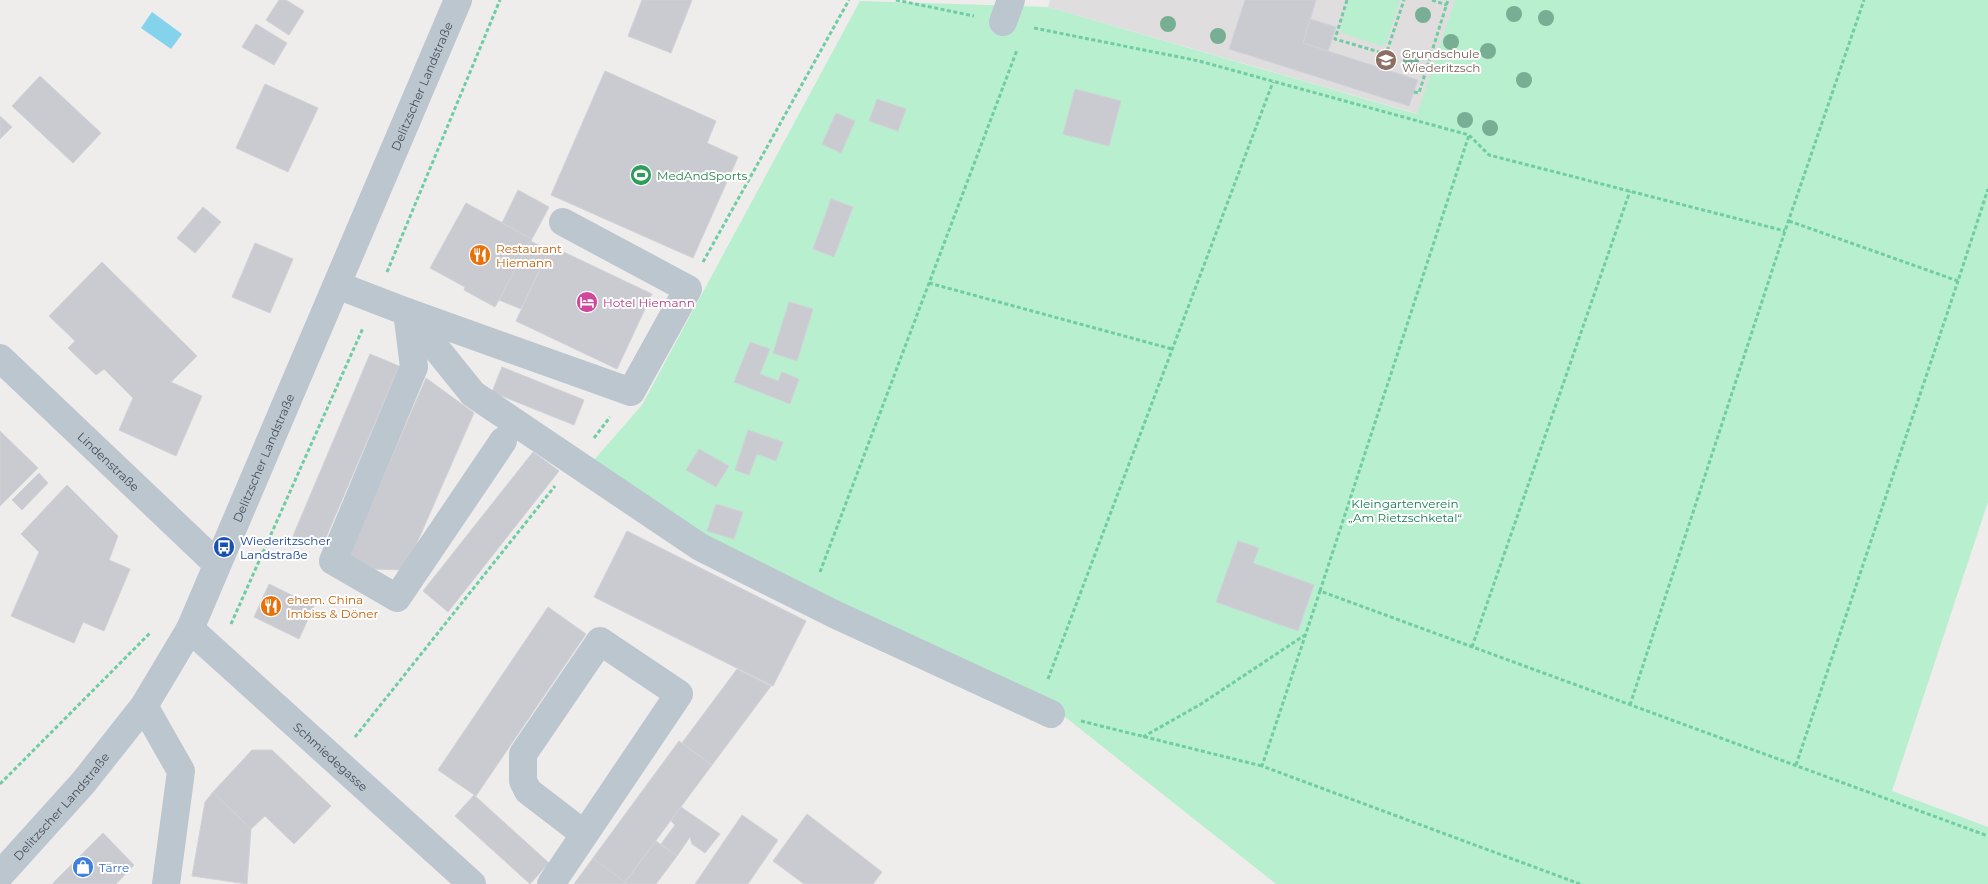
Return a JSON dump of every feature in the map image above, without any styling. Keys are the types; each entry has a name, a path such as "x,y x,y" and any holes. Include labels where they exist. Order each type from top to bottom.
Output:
{"street":[{"name":"Delitzscher Landstraße","path":"0,875 83,783 144,706 190,629 458,0"},
{"path":"337,285 631,392 688,289 563,222"},
{"path":"407,312 414,367 332,561 397,598 503,441"},
{"path":"407,312 473,394 700,547 809,601 1044,711"},
{"name":"Lindenstraße","path":"0,358 217,564"},
{"name":"Schmiedegasse","path":"190,629 472,884"},
{"path":"551,884 679,694 600,641 523,754 523,780 528,791 584,834"},
{"path":"144,706 181,771 166,884"}],"path":[{"path":"215,653 228,630 375,300 500,0"},
{"path":"688,289 849,0"},
{"path":"896,0 1013,16 1199,61 1469,135 1489,155 1786,231"},
{"path":"1347,0 1335,39 1386,54 1404,0"},
{"path":"1432,0 1446,5"},
{"path":"1414,92 1419,93 1448,0"},
{"path":"1630,705 1789,221 1864,0"},
{"path":"809,601 929,283 1013,16"},
{"path":"1273,82 1172,349 1044,711 1262,766 1580,884"},
{"path":"1262,766 1469,135"},
{"path":"1796,766 1988,189"},
{"path":"1472,647 1630,191"},
{"path":"1789,221 1958,280"},
{"path":"929,283 1172,349"},
{"path":"335,762 631,392"},
{"path":"1320,591 1988,836"},
{"path":"0,784 156,626"},
{"path":"1143,737 1201,704 1306,635"}],"shaded area":[{"name":"Grundschule Wiederitzsch","path":"1050,0 1559,0 1478,131 1048,7"}],"green space":[{"path":"1349,0 1400,0 1386,43 1381,46 1342,33 1340,29"},
{"name":"Kleingartenverein „Am Rietzschketal“","path":"1455,0 1988,0 1988,502 1892,791 1988,827 1988,884 1276,884 1045,701 792,585 587,468 642,405 860,1 1048,7 1417,114"}],"water":[{"path":"152,12 182,34 171,49 141,28"}],"building":[{"path":"279,0 286,0 304,11 289,35 266,20"},
{"path":"642,0 692,0 671,53 628,36"},
{"path":"1245,0 1316,0 1303,43 1418,80 1409,106 1229,49"},
{"path":"1310,19 1336,27 1328,51 1303,43"},
{"path":"256,24 287,43 274,65 242,47"},
{"path":"605,71 716,121 707,143 738,157 693,258 551,195"},
{"path":"40,76 101,133 73,163 12,106"},
{"path":"265,84 318,108 288,172 236,148"},
{"path":"1075,89 1121,101 1109,146 1063,134"},
{"path":"877,99 906,109 898,131 869,121"},
{"path":"836,113 855,121 841,153 822,144"},
{"path":"0,116 12,127 0,139"},
{"path":"518,190 549,207 532,239 502,223"},
{"path":"831,199 853,207 834,257 813,249"},
{"name":"Restaurant Hiemann","path":"466,203 532,239 495,307 464,290 465,287 430,268"},
{"path":"203,207 221,222 195,253 177,238"},
{"path":"530,241 549,250 521,309 499,300"},
{"path":"255,243 293,259 270,313 232,297"},
{"name":"Hotel Hiemann","path":"551,246 652,294 617,369 516,321"},
{"path":"102,262 197,356 171,382 202,396 176,456 119,430 133,398 104,369 96,375 68,348 75,341 49,316"},
{"path":"789,302 813,309 797,361 773,353"},
{"path":"750,342 770,349 760,374 778,381 782,372 799,379 790,404 734,382"},
{"path":"370,354 399,366 322,547 293,536"},
{"path":"502,367 584,400 574,425 492,392"},
{"path":"426,378 474,413 405,570 374,569 349,556"},
{"path":"748,430 783,442 776,461 757,454 749,475 735,470"},
{"path":"0,431 38,468 0,506"},
{"path":"699,449 729,466 716,487 686,470"},
{"path":"533,452 559,471 448,612 423,591"},
{"path":"39,473 48,483 22,510 12,500"},
{"path":"67,485 118,536 109,560 130,569 104,631 83,622 74,643 11,616 39,552 21,534"},
{"path":"716,504 743,512 734,539 707,531"},
{"path":"627,531 806,621 773,686 594,597"},
{"path":"1238,541 1259,548 1253,563 1314,585 1298,631 1216,602"},
{"path":"269,584 314,606 299,639 254,617"},
{"path":"548,607 586,634 476,796 438,770"},
{"path":"737,669 771,686 712,765 682,743"},
{"path":"679,741 712,765 625,882 593,858"},
{"path":"252,750 272,750 331,806 294,844 265,816 251,829 213,792"},
{"path":"213,792 251,829 247,884 192,876 205,802"},
{"path":"474,795 549,863 530,884 455,816"},
{"path":"681,807 720,834 705,853 692,844 690,837 677,856 661,844 675,825 671,821"},
{"path":"807,814 882,872 873,884 804,884 773,861"},
{"path":"742,815 778,840 748,884 695,884"},
{"path":"103,833 134,865 116,884 52,884"},
{"path":"656,841 677,856 656,884 624,884"},
{"path":"593,858 625,882 624,884 574,884"}],"place":[{"name":"Grundschule Wiederitzsch","path":"1386,60"},
{"name":"MedAndSports","path":"641,175"},
{"name":"Restaurant Hiemann","path":"480,255"},
{"name":"Hotel Hiemann","path":"587,302"},
{"name":"Wiederitzscher Landstraße","path":"224,547"},
{"name":"ehem. China Imbiss & Döner","path":"271,606"},
{"name":"Tärre","path":"83,867"}]}
